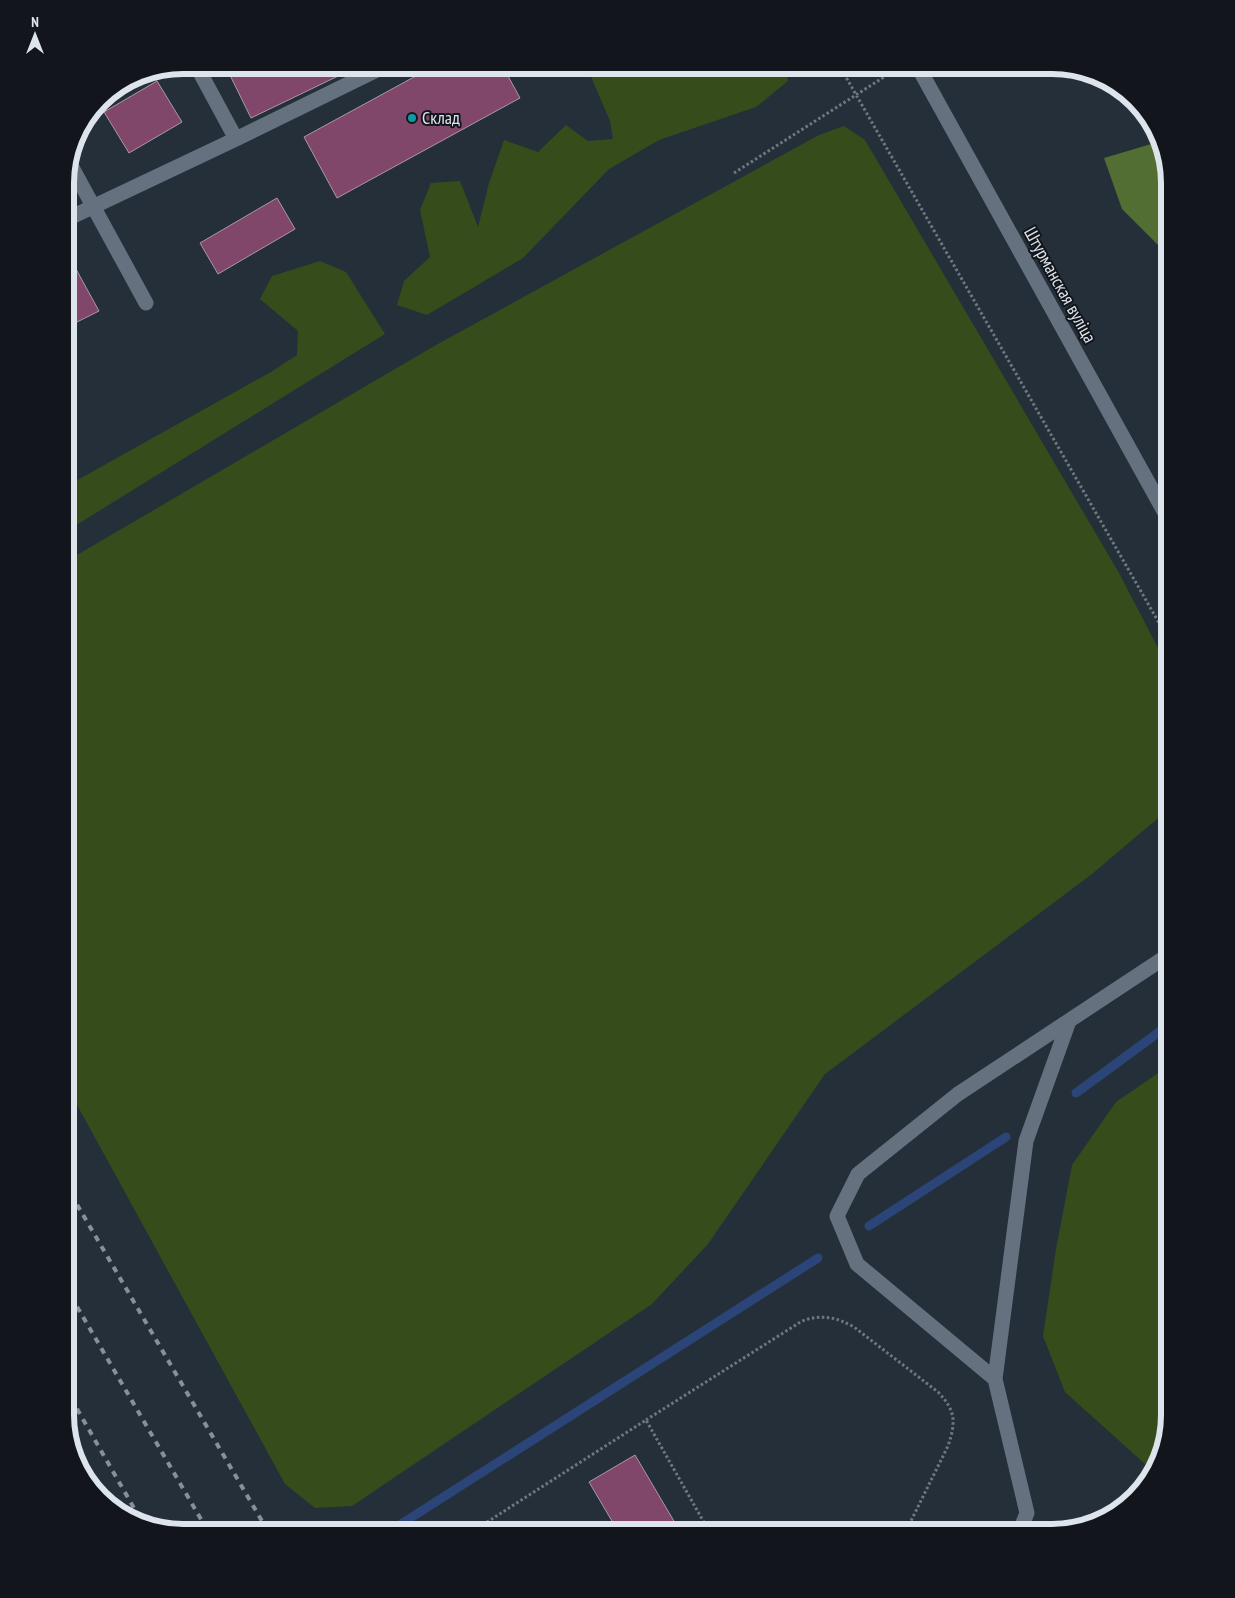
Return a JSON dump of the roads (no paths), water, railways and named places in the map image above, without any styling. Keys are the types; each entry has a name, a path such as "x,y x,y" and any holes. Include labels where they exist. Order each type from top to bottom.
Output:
{"street":[{"path":"201,74 236,139"},
{"path":"74,215 369,74"},
{"name":"Штурманская вуліца","path":"922,74 1161,506"},
{"path":"74,172 146,303"},
{"path":"995,1379 857,1264 837,1216 858,1174 958,1094 1161,960"},
{"path":"1023,1524 1027,1513 995,1379 1026,1141 1069,1021"}],"waterway":[{"path":"1076,1093 1161,1031"},
{"path":"869,1226 1006,1137"},
{"path":"401,1524 818,1258"}],"railway":[{"path":"74,1199 264,1524"},
{"path":"74,1301 204,1524"},
{"path":"74,1404 138,1514"}],"place":[{"name":"Склад","path":"412,118"}]}
